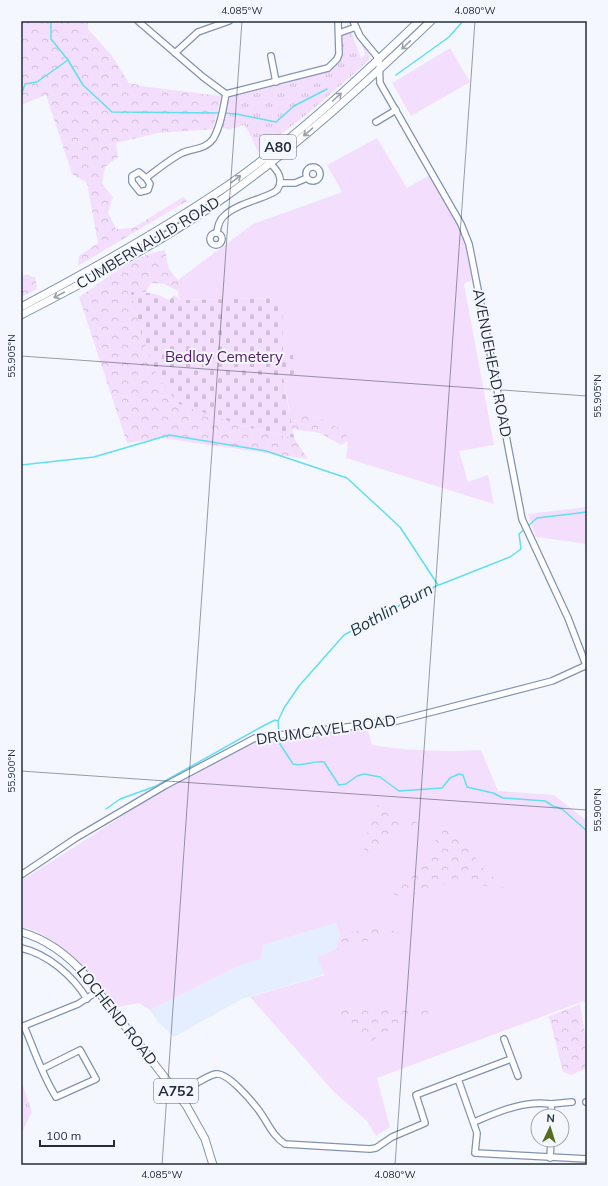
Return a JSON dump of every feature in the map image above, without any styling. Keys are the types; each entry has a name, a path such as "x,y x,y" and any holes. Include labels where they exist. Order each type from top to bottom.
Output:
{"main road":[{"name":"CUMBERNAULD ROAD","path":"21,315 173,232 225,197 379,59 419,21"},
{"name":"CUMBERNAULD ROAD","path":"21,307 160,230 304,136 380,70 431,21"},
{"name":"LOCHEND ROAD","path":"21,932 44,940 59,950 74,962 98,991 178,1095 199,1126 208,1145 213,1165"}],"street":[{"path":"138,21 203,78 226,94 328,68 337,59 339,54 338,21"},
{"path":"175,53 198,32 220,22 229,21"},
{"path":"353,21 360,36 379,59"},
{"path":"339,33 356,27"},
{"path":"271,56 276,82"},
{"name":"AVENUEHEAD ROAD","path":"379,59 380,83 466,234 522,519 568,618 587,665"},
{"path":"146,178 183,153 198,149 209,143 216,132 226,94"},
{"path":"376,122 396,110"},
{"path":"216,232 224,215 240,205 273,192 280,183 279,175 267,160"},
{"path":"280,183 296,183 307,178"},
{"name":"DRUMCAVEL ROAD","path":"21,875 76,838 166,785 255,738 273,734 397,721 552,681 587,665"},
{"path":"21,948 48,960 65,973 87,999"},
{"path":"42,1069 80,1050 96,1079 56,1097 42,1069 23,1026 87,999 98,991"},
{"path":"504,1039 518,1076"},
{"path":"178,1095 216,1074 223,1075 232,1081 258,1108 270,1130 285,1144 370,1149 376,1148 392,1137 425,1123 416,1095 511,1059"},
{"path":"458,1079 477,1133 475,1153 587,1159"},
{"path":"474,1122 508,1108 520,1105 572,1102"},
{"path":"551,1104 551,1108"},
{"path":"550,1158 551,1148"}],"shaded area":[{"path":"336,923 340,934 337,950 325,974 242,999 174,1037 157,1021 150,1010 238,966 260,959 263,945"}],"green space":[{"path":"21,21 88,21 88,29 112,56 129,83 221,96 213,129 158,133 116,143 118,157 105,167 102,184 113,197 108,213 116,229 133,228 183,197 187,201 78,266 79,256 98,243 87,183 72,174 46,95 21,105"},
{"path":"351,32 361,58 365,55 361,40 367,49 370,59 312,110 258,152 244,125 228,130 222,127 228,100 231,97 329,71 340,58 343,36"},
{"path":"450,48 470,82 411,116 392,83"},
{"path":"377,138 407,188 430,175 463,233 472,280 464,284 494,445 459,451 468,482 488,475 494,504 346,458 348,441 320,418 290,413 283,375 293,355 283,355 281,298 181,300 178,296 178,280 253,224 342,192 327,165"},
{"path":"165,250 169,269 178,280 178,291 164,284 151,283 146,292 132,293 240,425 294,438 308,459 161,438 127,443 79,297 120,269 142,257"},
{"path":"27,275 35,277 37,289 21,297 21,276"},
{"name":"Bedlay Cemetery","path":"131,292 151,293 169,300 174,295 182,300 282,298 283,355 293,355 295,374 283,376 294,438 240,425 179,404 158,378 141,333"},
{"path":"228,410 288,412 320,418 346,432 348,441 341,445 320,433 292,429"},
{"path":"587,507 587,544 536,537 528,514"},
{"path":"367,727 372,745 399,749 454,751 481,750 498,791 554,795 587,821 587,1004 584,1001 377,1078 390,1127 376,1136 367,1121 333,1091 250,997 325,975 317,957 337,949 340,934 336,923 263,945 261,959 238,966 150,1010 139,1003 118,1007 87,971 62,948 35,931 21,927 21,881 166,788 257,741 292,734"},
{"path":"379,805 396,816 408,818 418,823 392,835 363,855 373,807"},
{"path":"442,828 461,832 479,864 496,879 503,888 473,884 438,885 425,893 393,896 402,883 429,853"},
{"path":"382,927 406,935 353,943 337,950 340,934"},
{"path":"449,1004 398,1025 365,1046 341,1023 335,1006 370,1007 383,1010 436,1008"},
{"path":"580,1004 587,1046 587,1068 571,1075 563,1072 550,1020 547,1017"},
{"path":"21,1080 32,1112 21,1134"}],"waterway":[{"path":"51,21 51,39 68,60 83,85 112,112 221,113"},
{"path":"396,75 449,37 463,21"},
{"name":"Bothlin Burn","path":"21,96 25,84 37,82 68,60"},
{"path":"224,113 276,122 294,106 327,89"},
{"name":"Bothlin Burn","path":"21,465 94,457 169,435 266,451 347,478 400,527 438,585 344,635 299,686 284,708 278,721 279,734"},
{"path":"439,585 510,557 521,549 519,534 537,518 587,512"},
{"path":"106,809 120,799 156,786 263,726 275,720 278,721"},
{"name":"Bothlin Burn","path":"280,737 280,744 293,764 301,765 324,762 339,785 346,784 357,776 364,774 380,777 399,791 442,788 450,778 459,774 463,775 467,787 493,793 503,798 545,801 562,809 587,831"}]}
